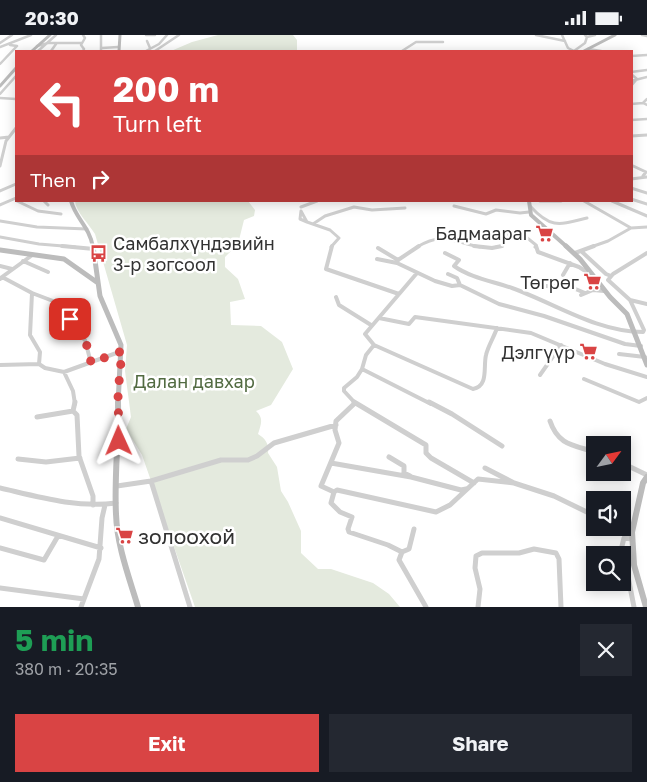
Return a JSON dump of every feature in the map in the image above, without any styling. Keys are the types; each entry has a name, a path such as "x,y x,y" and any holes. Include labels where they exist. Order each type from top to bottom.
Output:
{"street":[{"path":"0,43 12,35"},
{"path":"10,45 31,35"},
{"path":"33,50 50,35"},
{"path":"39,50 56,35"},
{"path":"82,50 82,43 85,38 83,35"},
{"path":"101,35 102,50 118,47"},
{"path":"146,35 155,35 161,42"},
{"path":"147,41 150,49 161,42 167,35"},
{"path":"156,50 179,35"},
{"path":"536,35 552,36 565,41"},
{"path":"562,35 568,48 572,50"},
{"path":"575,50 585,43 586,36 595,35"},
{"path":"588,49 615,35"},
{"path":"642,35 647,36"},
{"path":"119,50 121,36"},
{"path":"404,50 416,42 443,42"},
{"path":"37,46 48,43 82,43"},
{"path":"52,50 56,44"},
{"path":"0,47 17,45 0,64"},
{"path":"588,49 594,50"},
{"path":"633,56 647,55"},
{"path":"0,85 15,69"},
{"path":"633,72 647,69"},
{"path":"633,75 637,79"},
{"path":"0,94 15,77"},
{"path":"633,80 647,77"},
{"path":"633,84 637,79"},
{"path":"0,98 15,99"},
{"path":"643,103 647,99"},
{"path":"633,104 643,103 647,105"},
{"path":"633,120 647,119"},
{"path":"0,166 2,151 15,129"},
{"path":"633,137 647,135"},
{"path":"0,138 9,137"},
{"path":"633,137 639,138"},
{"path":"633,166 644,170 646,172 645,176"},
{"path":"0,191 15,184"},
{"path":"633,189 647,193"},
{"path":"0,205 15,200"},
{"path":"633,200 647,204"},
{"path":"19,202 29,208 61,214"},
{"path":"45,202 48,205"},
{"path":"71,202 73,209 88,229 94,249 102,299 117,333 122,351 118,393 120,427 116,502 121,551 138,607"},
{"path":"304,202 302,209 308,222 330,230 338,238 330,248 326,269 399,294"},
{"path":"302,209 315,202"},
{"path":"586,202 631,228"},
{"path":"614,202 647,216"},
{"path":"529,203 529,212 574,253 604,291 627,314 647,365"},
{"path":"529,203 542,219 557,225 587,218"},
{"path":"454,206 486,214 496,210 520,213 529,212"},
{"path":"312,224 325,216 354,207 372,210 405,208"},
{"path":"0,221 37,227 88,229"},
{"path":"637,227 641,223"},
{"path":"574,253 608,241 631,228 647,227"},
{"path":"377,259 398,262 435,238 448,239 475,248 490,249 502,246 507,233 530,239 536,245 535,248 538,252 570,263 594,276"},
{"path":"0,237 39,244 94,249"},
{"path":"378,248 417,273 452,286 460,285 499,304 544,316 625,344 641,346"},
{"path":"0,250 31,256 64,259 98,283"},
{"path":"581,251 606,274 611,276"},
{"path":"445,253 459,260 454,266 464,273 512,288 602,325 636,333 643,332 644,330 630,300 608,280 611,276 647,253"},
{"path":"31,256 1,278 53,301 62,307 70,319 72,329 85,340 91,363"},
{"path":"23,261 48,272"},
{"path":"563,275 570,263"},
{"path":"0,266 12,269"},
{"path":"417,273 380,318 371,325 365,335 374,345 473,389 478,388 484,381 486,355 497,328"},
{"path":"448,274 457,278 460,285"},
{"path":"554,280 583,294 593,290 604,291"},
{"path":"545,286 572,288"},
{"path":"32,293 30,298 30,337 40,352 39,364"},
{"path":"336,297 340,305 371,325"},
{"path":"630,300 647,304"},
{"path":"380,318 409,324 415,317 532,333 605,364 647,377"},
{"path":"374,345 366,355 362,369 344,391 355,403 426,445 426,453 430,458 474,483"},
{"path":"540,375 561,345"},
{"path":"0,365 39,364 45,368 64,372 122,351"},
{"path":"619,354 645,357"},
{"path":"362,369 452,414 502,446"},
{"path":"64,372 71,391 75,395 76,405 73,411"},
{"path":"584,379 639,402 647,398"},
{"path":"334,492 321,486 339,443 335,430 336,421 355,403"},
{"path":"37,417 73,411"},
{"path":"73,411 77,415 80,458 93,505"},
{"path":"550,421 554,433 565,442 586,449"},
{"path":"117,487 151,481 221,460 248,460 257,456 274,443 336,425"},
{"path":"389,457 404,466 404,473 412,477"},
{"path":"18,459 46,462 80,458"},
{"path":"331,463 412,477 461,490 466,489"},
{"path":"485,468 514,483 554,496 586,512"},
{"path":"631,468 647,476 643,483 632,536 634,565 646,607"},
{"path":"402,553 388,545 349,533 348,529 352,517 340,511 331,503 334,492 337,489 436,512 450,505 478,479 514,483"},
{"path":"151,481 190,607"},
{"path":"0,488 36,498 93,505 105,505 116,502"},
{"path":"80,607 97,568 105,505"},
{"path":"0,518 101,548"},
{"path":"414,529 409,549 402,553 399,563 412,580 426,607"},
{"path":"0,547 44,560 58,536"},
{"path":"632,536 624,539 622,546 634,607"},
{"path":"478,607 480,590 475,570 474,560 476,556 482,553 519,553 534,549 556,553 559,559 561,607"},
{"path":"0,588 84,599"}],"green space":[{"path":"218,35 293,35 297,40 297,50 173,50 192,42"},
{"name":"Далан давхар","path":"75,202 249,202 255,210 254,216 244,220 238,244 225,257 225,267 238,279 245,299 230,302 231,325 261,326 282,342 293,369 271,405 256,411 261,419 258,434 266,442 268,453 277,467 281,491 301,531 301,553 318,569 331,569 373,583 389,594 400,607 195,607 142,455 126,429 131,417 125,371 127,345 95,234 80,214"}],"place":[{"name":"Бадмаараг","path":"545,233"},
{"name":"Самбалхүндэвийн 3-р зогсоол","path":"99,253"},
{"name":"Төгрөг","path":"593,282"},
{"name":"Дэлгүүр","path":"589,352"},
{"name":"золоохой","path":"124,536"}],"route":[{"path":"70,319 72,329 85,340 88,346 91,363 122,351 118,393 119,441"}]}
